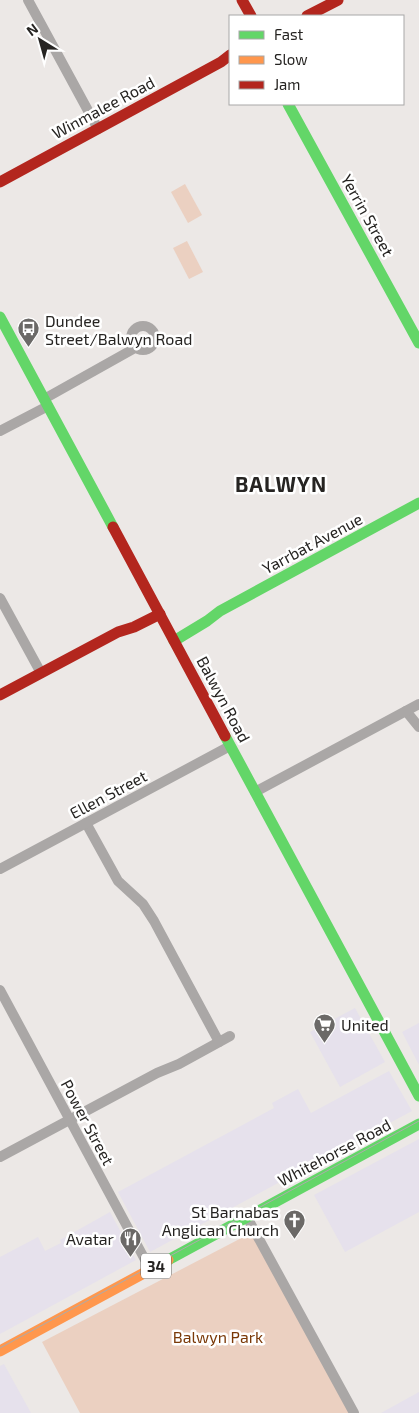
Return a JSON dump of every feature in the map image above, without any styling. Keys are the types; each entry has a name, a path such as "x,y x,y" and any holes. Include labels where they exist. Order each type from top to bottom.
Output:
{"main road":[{"path":"242,0 249,15"},
{"path":"309,15 338,0"},
{"name":"Winmalee Road","path":"0,182 227,59"},
{"name":"Yerrin Street","path":"289,105 419,343"},
{"name":"Balwyn Road","path":"0,318 419,1096"},
{"name":"Yarrbat Avenue","path":"172,636 204,615 220,611 419,503"},
{"path":"0,695 118,632 131,621 158,610"},
{"name":"Whitehorse Road","path":"0,1351 419,1124"}],"street":[{"path":"28,0 98,129"},
{"path":"0,431 135,348"},
{"path":"0,598 41,673"},
{"path":"255,792 419,705"},
{"path":"406,711 419,727"},
{"name":"Ellen Street","path":"0,869 230,746"},
{"path":"86,822 118,880 143,904 151,916 219,1042"},
{"name":"Power Street","path":"0,990 150,1269"},
{"path":"0,1157 230,1036"},
{"path":"247,1217 354,1413"}],"shaded area":[{"path":"355,1008 385,1062 340,1087 310,1032"},
{"path":"419,1023 419,1065 402,1032"},
{"path":"389,1071 412,1111 150,1252 118,1192 274,1108 272,1103 298,1089 311,1113"},
{"path":"419,1139 419,1212 345,1252 314,1195"},
{"path":"110,1212 136,1260 0,1334 0,1257 38,1237 45,1251 61,1243 60,1240"},
{"path":"4,1364 31,1413 0,1413 0,1366"},
{"path":"419,1392 419,1413 381,1413"}],"green space":[{"path":"185,184 202,215 188,223 171,192"},
{"path":"187,241 203,272 189,279 173,248"},
{"name":"Balwyn Park","path":"251,1233 349,1413 80,1413 42,1342"}],"tram line":[{"path":"0,1348 419,1121"}],"traffic: fast":[{"path":"289,105 419,343"},
{"path":"0,317 113,527"},
{"path":"174,641 220,611 419,503"},
{"path":"225,736 419,1096"},
{"path":"168,1260 419,1124"}],"traffic: slow":[{"path":"0,1351 168,1260"}],"traffic: jam":[{"path":"242,0 250,15"},
{"path":"309,15 338,0"},
{"path":"0,182 221,62 229,56"},
{"path":"113,527 225,736"},
{"path":"0,695 118,632 134,627 160,614"}],"place":[{"name":"Dundee Street/Balwyn Road","path":"29,348"},
{"name":"United","path":"325,1043"},
{"name":"St Barnabas Anglican Church","path":"295,1239"},
{"name":"Avatar","path":"130,1257"}],"district":[{"name":"BALWYN","path":"281,483"}]}
